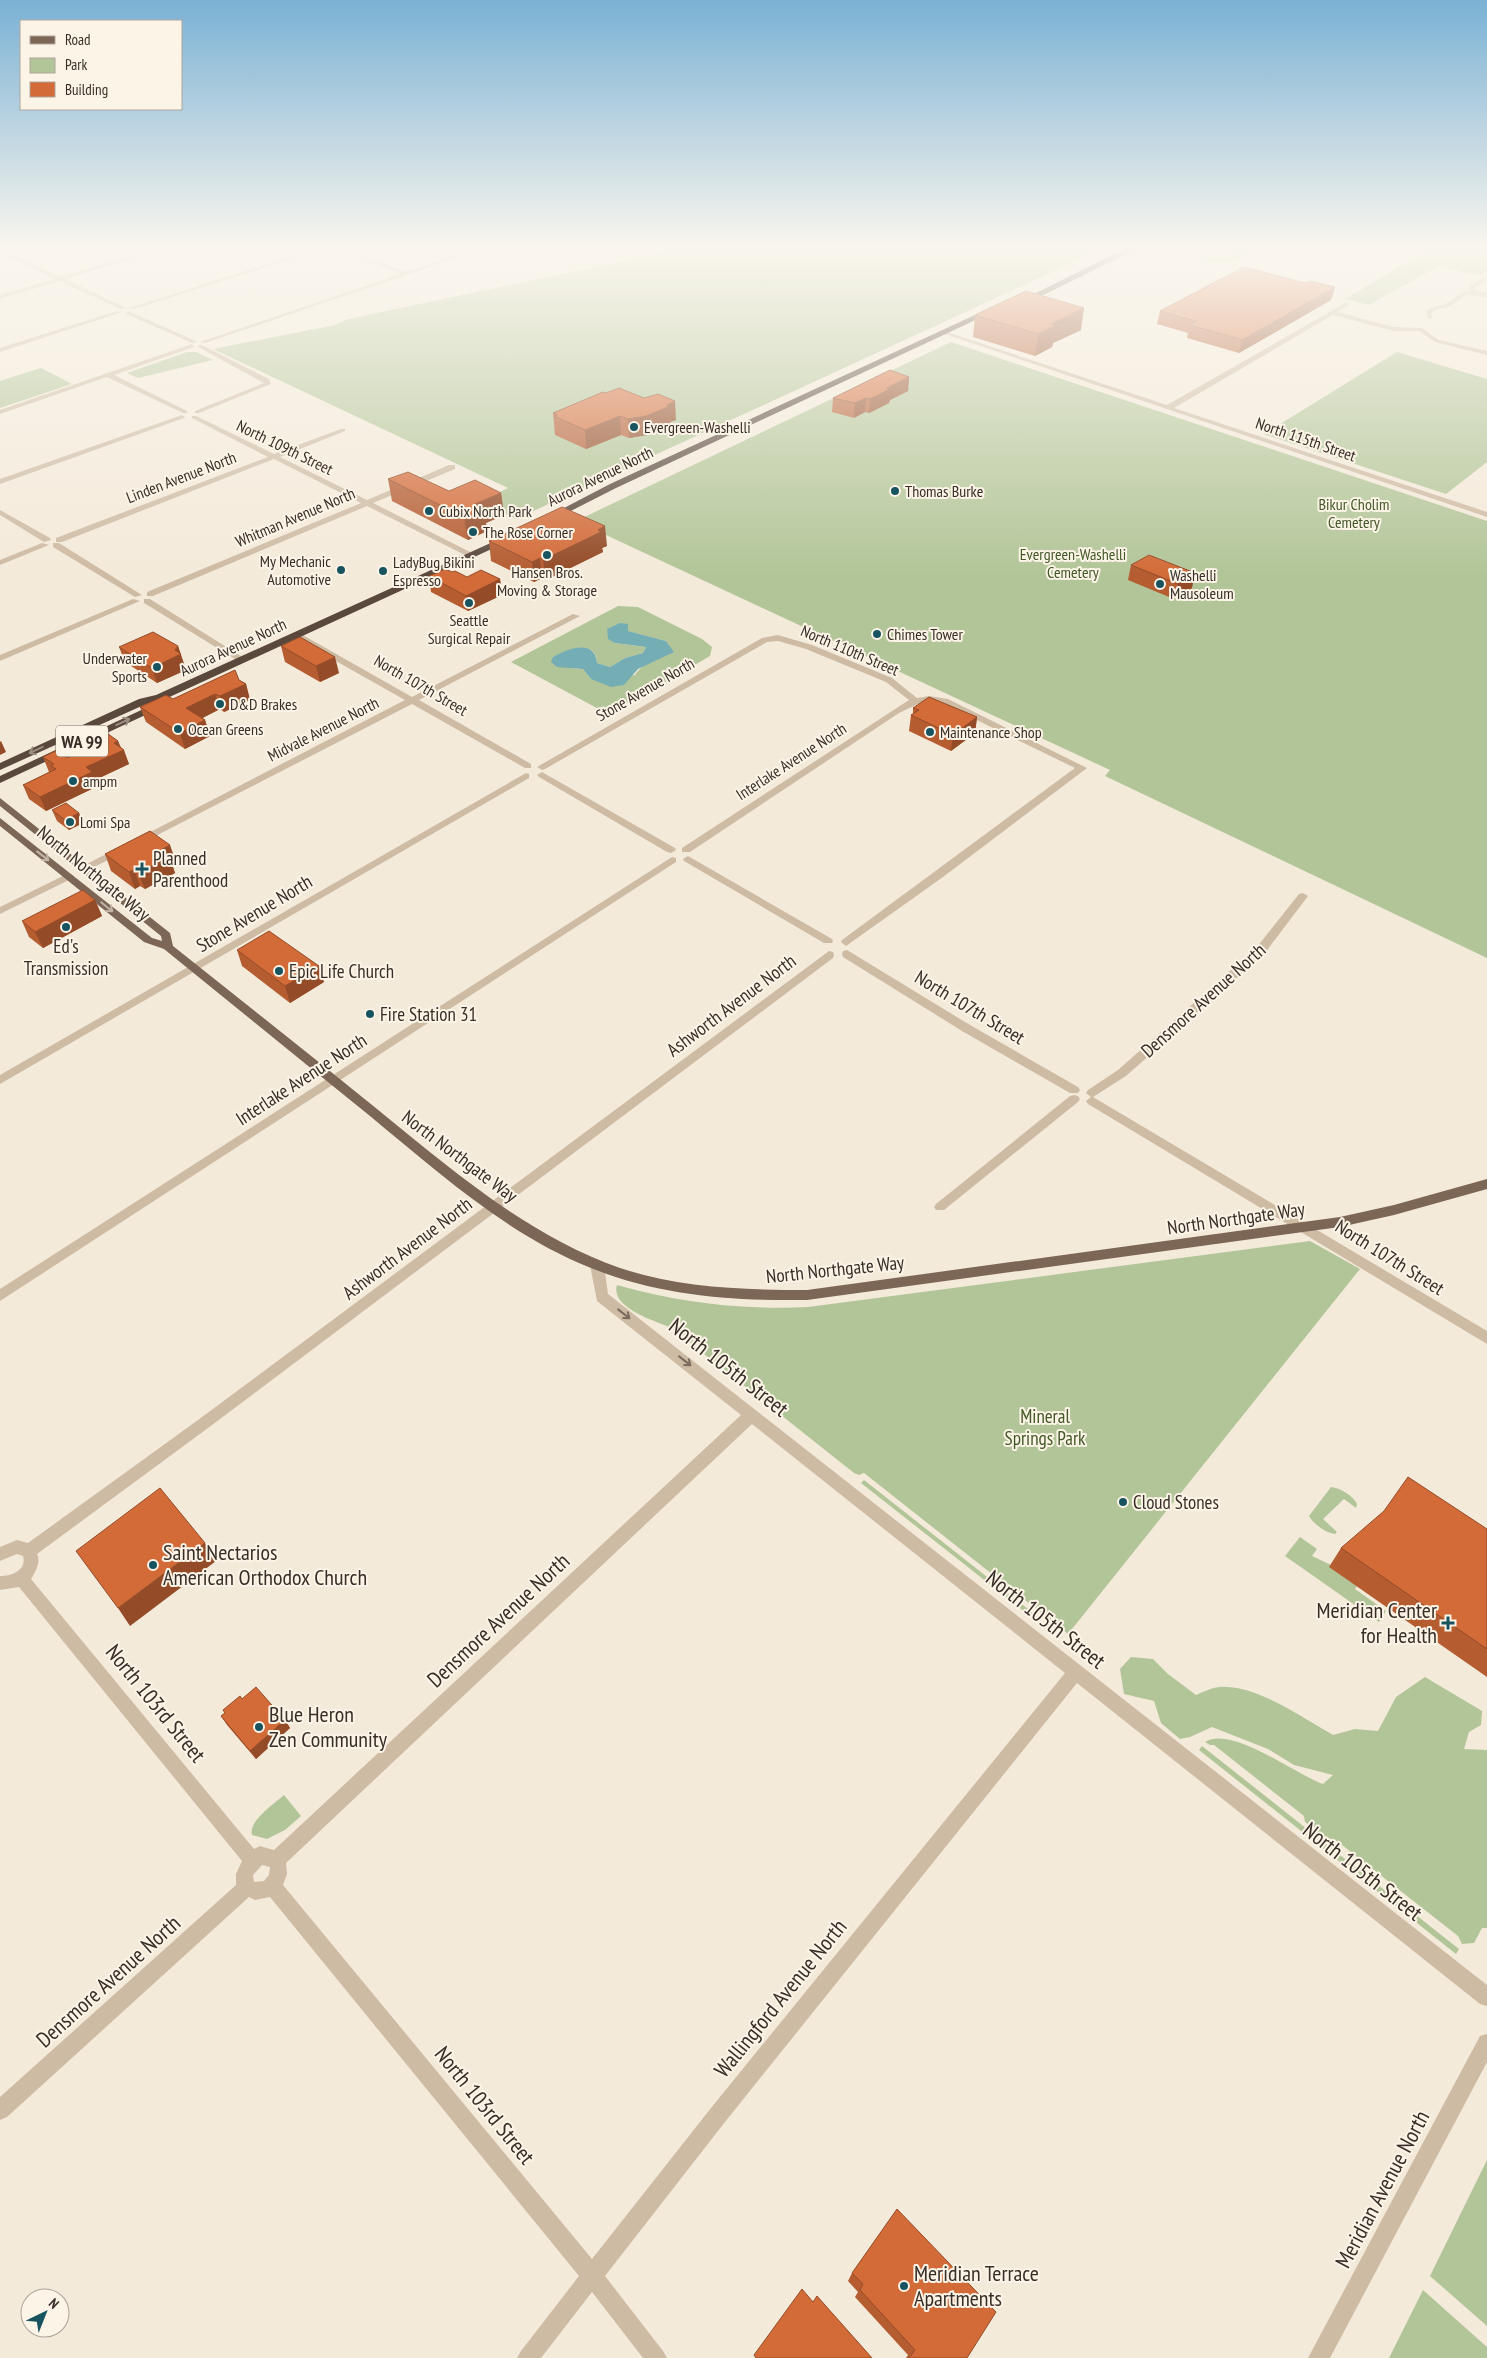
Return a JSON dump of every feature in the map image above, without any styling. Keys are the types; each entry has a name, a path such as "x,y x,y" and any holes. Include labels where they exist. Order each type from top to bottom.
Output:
{"highway":[{"name":"Aurora Avenue North","path":"544,521 622,482 897,355"},
{"name":"Aurora Avenue North","path":"0,767 143,701 159,698 514,535"},
{"name":"Aurora Avenue North","path":"0,780 154,707 159,698"}],"main road":[{"name":"North Northgate Way","path":"0,801 166,935 168,947"},
{"name":"North Northgate Way","path":"0,822 148,940 168,947 494,1207 545,1241 597,1265 653,1282 683,1288 744,1295 807,1295 1305,1227 1394,1210 1487,1184"}],"street":[{"path":"0,412 163,355"},
{"path":"0,482 184,414 195,414 268,384 267,380 222,355"},
{"name":"North 115th Street","path":"1011,355 1487,515"},
{"path":"1168,408 1259,355"},
{"path":"108,375 184,414"},
{"name":"North 109th Street","path":"195,414 274,457 472,555"},
{"name":"Linden Avenue North","path":"57,543 342,430"},
{"name":"Whitman Avenue North","path":"137,598 149,598 452,467"},
{"path":"0,512 46,543"},
{"path":"0,563 46,543 57,543 137,598"},
{"path":"0,658 137,598"},
{"path":"149,598 243,660"},
{"name":"Midvale Avenue North","path":"84,868 576,616"},
{"name":"North 107th Street","path":"296,635 413,700 527,771"},
{"name":"North 110th Street","path":"765,640 778,638 809,647 889,680 914,700"},
{"name":"Stone Avenue North","path":"542,771 765,640"},
{"path":"846,942 1082,768 945,701 928,698 914,700"},
{"name":"Interlake Avenue North","path":"687,854 914,700"},
{"path":"527,771 535,778 542,771 671,855 678,848 828,941"},
{"name":"Stone Avenue North","path":"0,1080 195,969 527,771"},
{"name":"Interlake Avenue North","path":"0,1296 333,1080 671,855"},
{"path":"0,911 68,876"},
{"name":"Densmore Avenue North","path":"1092,1097 1122,1073 1261,950 1303,896"},
{"path":"837,939 846,942 851,948 847,954 838,957 829,955 824,946 828,941 837,939"},
{"name":"North 107th Street","path":"847,954 1074,1095"},
{"name":"Ashworth Avenue North","path":"29,1552 494,1207 829,955"},
{"path":"940,1207 1082,1088 1092,1097"},
{"name":"North 107th Street","path":"1092,1097 1487,1338"},
{"name":"North 105th Street","path":"597,1265 602,1297 1487,1997"},
{"name":"Densmore Avenue North","path":"276,1860 752,1414"},
{"path":"0,1582 12,1582 21,1578 32,1564 29,1552 17,1547 1,1551"},
{"name":"North 103rd Street","path":"21,1578 252,1860"},
{"name":"Wallingford Avenue North","path":"528,2358 754,2070 1076,1672"},
{"path":"269,1855 276,1860 279,1868 278,1877 272,1886 263,1891 254,1891 247,1887 244,1878 246,1869 252,1860 260,1856 269,1855"},
{"name":"North 103rd Street","path":"272,1886 592,2275 656,2358"},
{"name":"Densmore Avenue North","path":"0,2110 247,1887"},
{"name":"Meridian Avenue North","path":"1318,2358 1487,2044"}],"green space":[{"path":"178,355 202,355 213,360 138,378 127,373"},
{"path":"226,355 872,355 516,519 480,502 508,488"},
{"name":"Evergreen-Washelli Cemetery","path":"924,355 990,355 1487,521 1487,958 1105,776 1110,770 576,521"},
{"name":"Bikur Cholim Cemetery","path":"1392,355 1407,355 1487,379 1487,462 1446,494 1264,434"},
{"path":"41,368 72,384 0,408 0,381"},
{"path":"618,606 638,607 702,639 712,647 710,656 660,685 651,686 649,691 608,714 511,662","holes":["627,631 666,641 673,652 642,667 635,675 591,679 583,669 571,668 553,657 573,649 586,648 595,655 597,663 610,667 625,658 643,653 646,647 615,643"]},
{"name":"Mineral Springs Park","path":"1310,1241 1360,1269 1068,1634 864,1473 859,1475 854,1473 670,1327 635,1312 620,1300 617,1293 617,1285 688,1301 712,1304 783,1308 808,1307"},
{"path":"864,1480 1033,1613 1030,1616 861,1483"},
{"path":"1331,1487 1346,1493 1357,1504 1356,1508 1344,1499 1323,1519 1337,1532 1335,1534 1320,1528 1309,1516"},
{"path":"1300,1537 1317,1549 1312,1556 1331,1565 1330,1567 1357,1586 1355,1589 1386,1611 1379,1622 1285,1556"},
{"path":"1131,1657 1153,1659 1168,1674 1196,1695 1218,1687 1239,1688 1253,1692 1281,1705 1333,1735 1355,1729 1378,1731 1396,1697 1425,1677 1482,1711 1481,1725 1469,1732 1464,1749 1487,1750 1487,1928 1482,1928 1474,1943 1462,1944 1458,1936 1337,1841 1330,1841 1305,1822 1304,1816 1214,1745 1205,1742 1217,1739 1231,1740 1247,1745 1323,1784 1333,1775 1294,1765 1268,1749 1212,1727 1190,1737 1180,1739 1161,1723 1154,1701 1124,1694 1120,1669"},
{"path":"1202,1746 1459,1949 1456,1954 1199,1750"},
{"path":"284,1795 301,1816 285,1830 267,1839 252,1835 254,1824 258,1819"},
{"path":"1487,2160 1487,2326 1430,2276"},
{"path":"1423,2290 1487,2347 1487,2358 1389,2358"}],"water":[{"path":"620,623 628,624 628,631 666,641 674,652 638,669 624,685 611,687 591,679 583,669 557,667 551,662 553,657 559,654 580,648 591,650 595,655 597,663 610,667 625,658 643,653 646,647 615,643 608,639 607,629"}],"building":[{"path":"890,370 909,377 870,399 866,398 855,403 833,398"},
{"path":"619,388 644,398 658,394 675,401 667,405 670,406 646,416 628,419 620,416 585,430 554,416 557,415 553,413 603,392 606,393"},
{"path":"408,472 449,491 475,480 501,493 475,504 484,509 464,517 388,479"},
{"path":"562,507 605,526 598,530 601,532 543,560 540,558 532,562 489,541"},
{"path":"1149,555 1195,573 1178,584 1131,565"},
{"path":"445,569 452,572 455,571 467,577 481,570 500,579 466,596 429,576"},
{"path":"153,632 178,646 175,650 181,654 152,668 119,647"},
{"path":"300,637 335,657 316,666 281,646"},
{"path":"235,670 239,680 246,684 220,696 215,694 186,708 205,720 180,733 140,707 166,695 173,699"},
{"path":"929,697 977,717 953,735 911,715 919,710 913,708"},
{"path":"104,731 118,741 114,743 124,750 86,767 92,772 40,797 23,785 56,769 51,766 54,764 43,757 57,750 67,758 95,745 87,739"},
{"path":"66,803 79,813 65,820 52,810"},
{"path":"150,831 170,845 161,850 169,856 138,873 134,870 129,872 105,854"},
{"path":"83,890 95,900 35,932 22,921"},
{"path":"269,931 319,966 285,986 237,950"},
{"name":"Meridian Center for Health","path":"1408,1477 1487,1529 1487,1649 1341,1548 1384,1511"},
{"name":"Saint Nectarios American Orthodox Church","path":"160,1488 205,1543 118,1608 76,1551"},
{"name":"Blue Heron Zen Community","path":"256,1687 285,1720 250,1751 221,1716 225,1713 223,1710 240,1696 242,1699"},
{"name":"Meridian Terrace Apartments","path":"897,2209 996,2312 967,2358 909,2358 915,2350 860,2290 863,2284 852,2273"},
{"path":"802,2289 813,2302 817,2296 872,2358 756,2358 754,2355"}],"place":[{"name":"Evergreen-Washelli","path":"634,427"},
{"name":"Thomas Burke","path":"895,491"},
{"name":"Cubix North Park","path":"429,511"},
{"name":"The Rose Corner","path":"473,532"},
{"name":"Hansen Bros. Moving & Storage","path":"547,555"},
{"name":"My Mechanic Automotive","path":"341,570"},
{"name":"LadyBug Bikini Espresso","path":"383,571"},
{"name":"Washelli Mausoleum","path":"1160,584"},
{"name":"Seattle Surgical Repair","path":"469,603"},
{"name":"Chimes Tower","path":"877,634"},
{"name":"Underwater Sports","path":"157,667"},
{"name":"D&D Brakes","path":"220,704"},
{"name":"Ocean Greens","path":"178,729"},
{"name":"Maintenance Shop","path":"930,732"},
{"name":"ampm","path":"73,781"},
{"name":"Lomi Spa","path":"70,822"},
{"name":"Planned Parenthood","path":"142,869"},
{"name":"Ed's Transmission","path":"66,927"},
{"name":"Epic Life Church","path":"279,971"},
{"name":"Fire Station 31","path":"370,1014"},
{"name":"Cloud Stones","path":"1123,1502"},
{"name":"Saint Nectarios American Orthodox Church","path":"153,1565"},
{"name":"Meridian Center for Health","path":"1448,1623"},
{"name":"Blue Heron Zen Community","path":"259,1727"},
{"name":"Meridian Terrace Apartments","path":"904,2286"}]}
